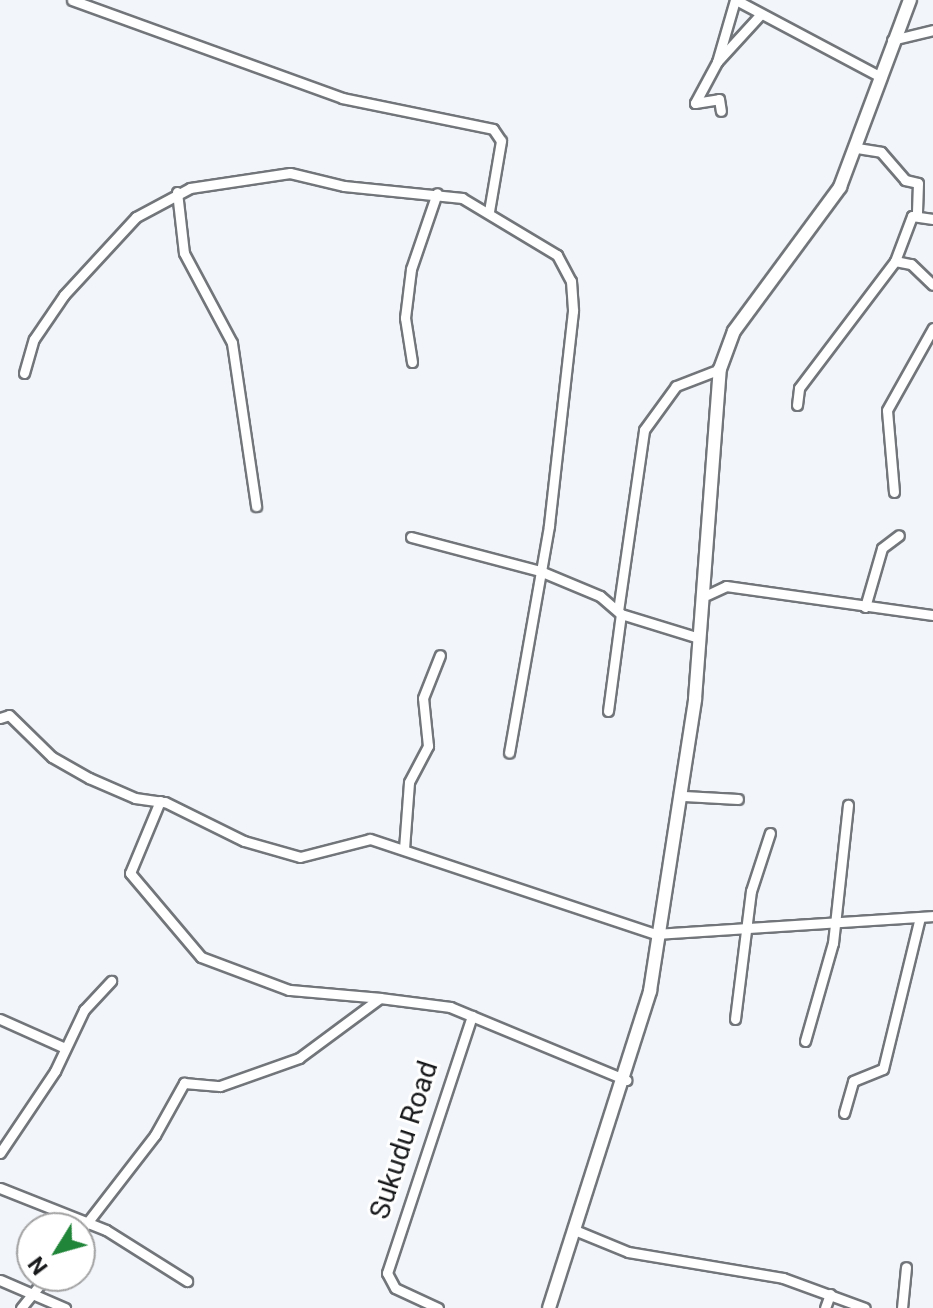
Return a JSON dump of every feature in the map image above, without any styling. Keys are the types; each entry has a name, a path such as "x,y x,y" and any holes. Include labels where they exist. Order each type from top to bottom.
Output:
{"main road":[{"path":"549,1308 626,1080 684,796 699,638 707,595 720,369 734,331 825,210 857,148 879,76 910,0"}],"street":[{"path":"72,0 342,98 493,129 501,141 489,211"},
{"path":"721,111 719,99 695,103 717,62 736,0 879,76"},
{"path":"717,62 761,14"},
{"path":"892,40 933,30"},
{"path":"797,405 799,388 895,261 917,213 918,183 905,180 881,152 857,148"},
{"path":"24,373 34,339 64,295 136,217 177,192 290,173 344,186 437,193 489,211 557,255 573,295 540,571 509,753"},
{"path":"177,192 184,253 232,343 256,506"},
{"path":"412,362 405,318 411,269 437,193"},
{"path":"917,213 933,219"},
{"path":"895,261 911,264 933,285"},
{"path":"894,492 887,410 933,328"},
{"path":"608,711 644,430 676,386 720,369"},
{"path":"865,607 882,548 899,535"},
{"path":"411,537 540,571 600,596 619,613 699,638"},
{"path":"707,595 726,586 933,615"},
{"path":"404,849 409,782 428,746 423,698 440,655"},
{"path":"0,718 14,718 52,757 89,778 160,801 244,841 300,857 370,839 656,934 680,928 745,931 836,918 933,916"},
{"path":"684,796 738,799"},
{"path":"160,801 130,873 201,957 289,990 380,998 472,1016 626,1080"},
{"path":"805,1041 836,918 848,805"},
{"path":"735,1019 745,931 770,833"},
{"path":"661,916 680,928"},
{"path":"844,1113 853,1081 883,1069 920,917"},
{"path":"0,1153 55,1071 63,1047 111,981"},
{"path":"95,1212 184,1083 220,1086 299,1058 380,998"},
{"name":"Sukudu Road","path":"438,1308 388,1281 426,1139 472,1016"},
{"path":"0,1019 63,1047"},
{"path":"0,1188 49,1212"},
{"path":"577,1231 628,1252 666,1253 830,1294 865,1308"},
{"path":"96,1236 187,1281"},
{"path":"902,1308 906,1267"},
{"path":"21,1308 37,1292"},
{"path":"40,1292 65,1308"},
{"path":"825,1308 830,1294"}]}
